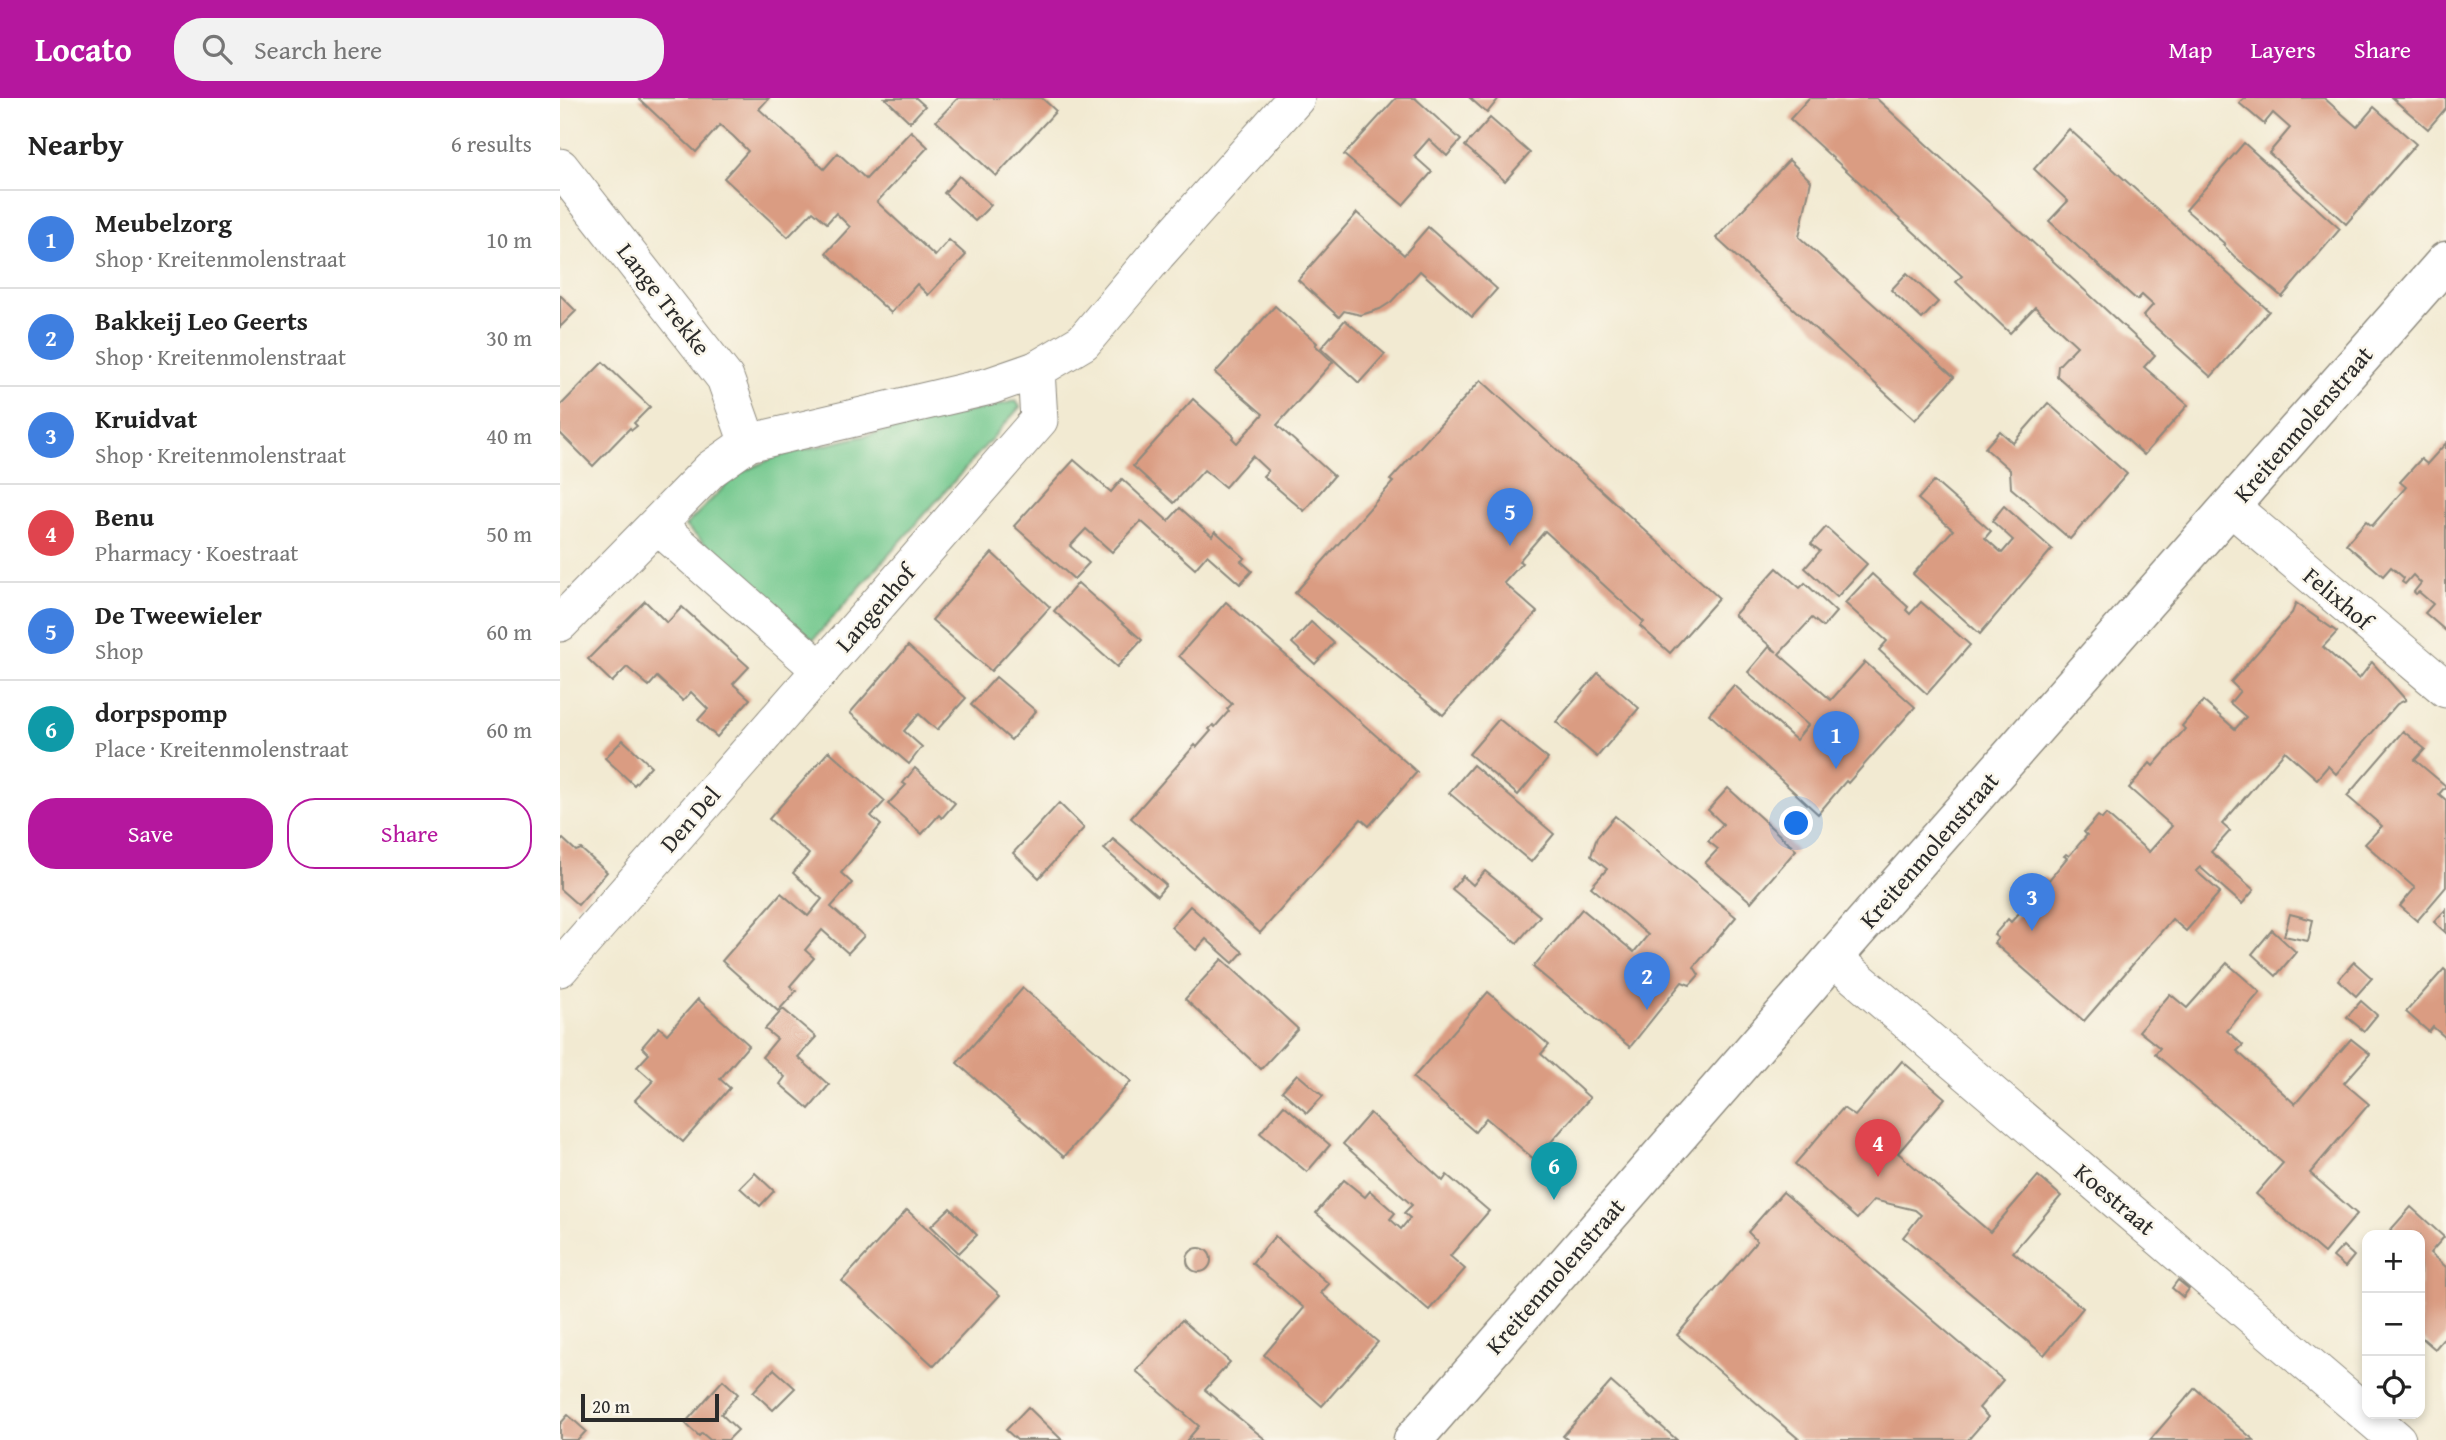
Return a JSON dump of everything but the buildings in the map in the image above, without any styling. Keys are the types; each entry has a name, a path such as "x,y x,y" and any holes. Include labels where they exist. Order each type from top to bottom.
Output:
{"street":[{"path":"560,623 711,469 748,443 990,386 1037,370 1083,342 1157,254 1296,98"},
{"name":"Lange Trekke","path":"560,167 725,378 748,443"},
{"name":"Kreitenmolenstraat","path":"1413,1440 2446,261"},
{"name":"Langenhof","path":"657,525 821,670 1039,420 1037,370"},
{"name":"Felixhof","path":"2231,507 2446,689"},
{"name":"Den Del","path":"560,968 821,670"},
{"name":"Koestraat","path":"1833,958 2397,1440"}],"green space":[{"path":"1016,401 1020,407 813,640 685,526 736,475 777,456"}],"place":[{"name":"De Tweewieler","path":"1510,546"},
{"name":"Meubelzorg","path":"1836,769"},
{"name":"Kruidvat","path":"2032,931"},
{"name":"Bakkeij Leo Geerts","path":"1647,1010"},
{"name":"Benu","path":"1878,1177"},
{"name":"dorpspomp","path":"1554,1200"}]}
